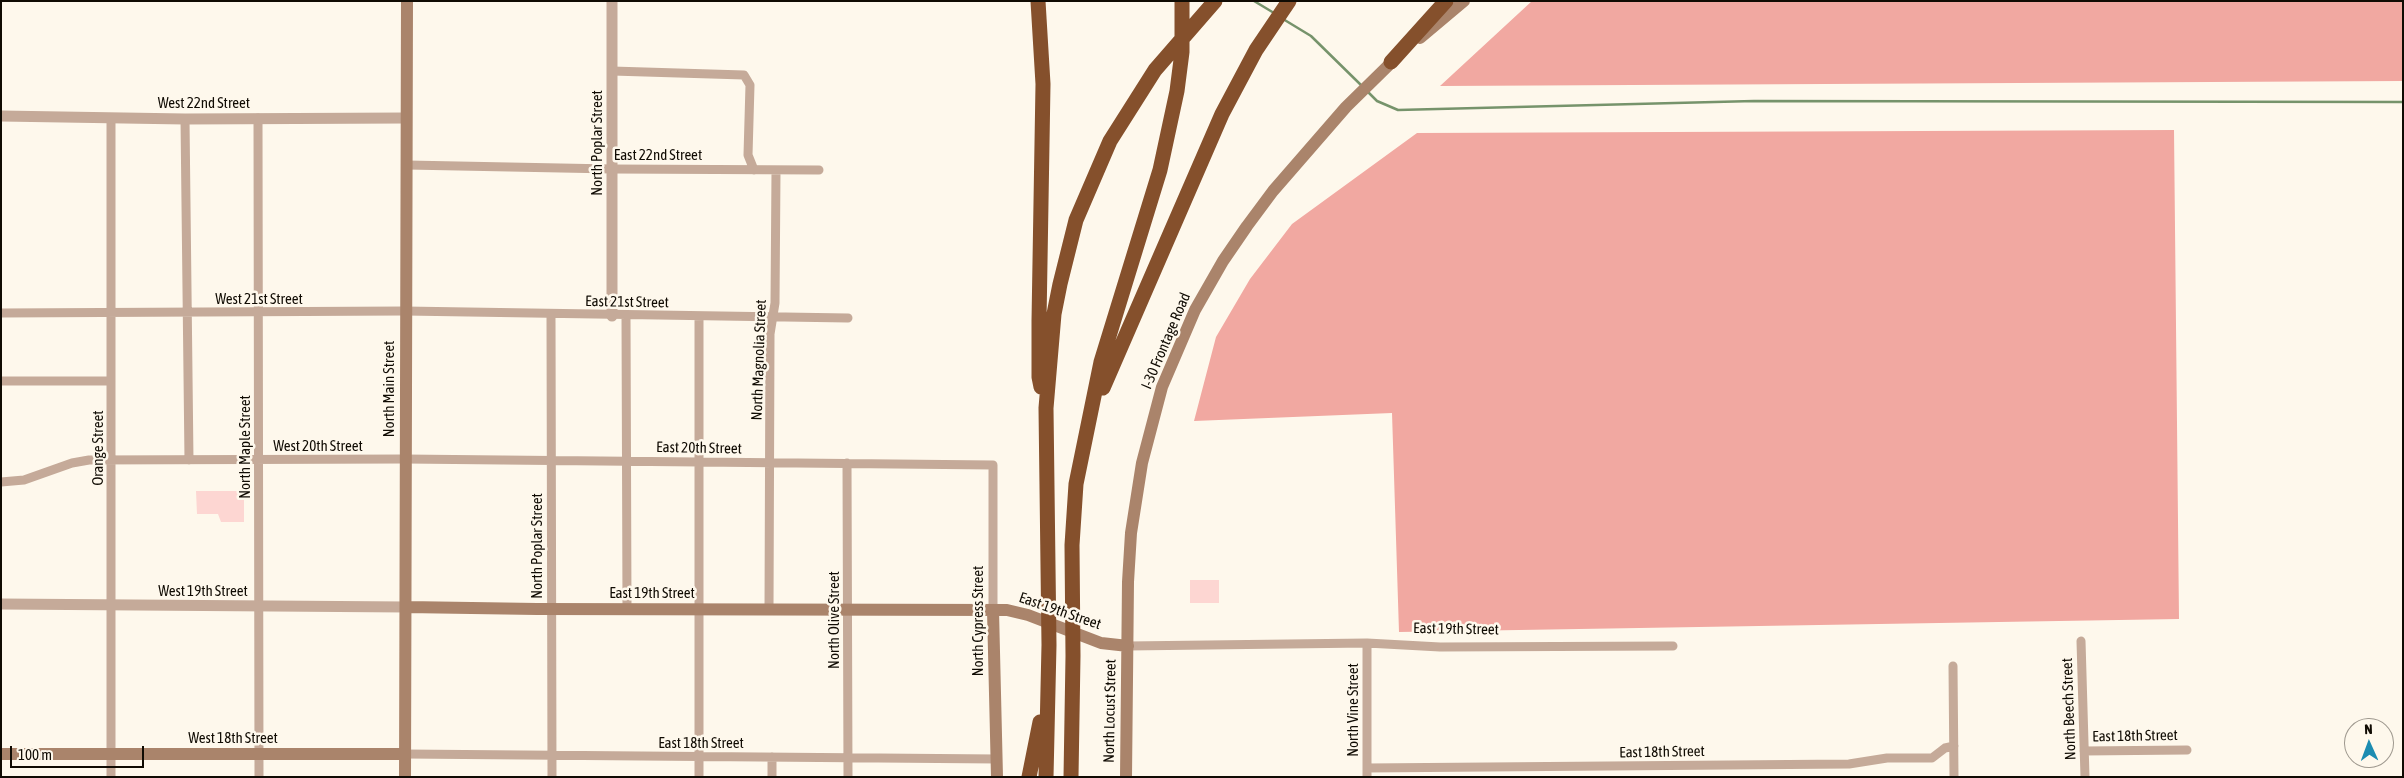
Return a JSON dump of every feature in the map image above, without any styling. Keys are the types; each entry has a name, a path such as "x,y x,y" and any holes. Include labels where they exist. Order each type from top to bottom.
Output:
{"highway":[{"path":"1038,1 1043,84 1039,377 1046,408"},
{"path":"1072,777 1072,545 1076,484 1101,362 1160,170 1177,92 1182,52 1182,1"},
{"path":"1046,777 1048,600 1046,408 1054,314 1067,253 1087,190 1110,141 1139,92 1183,36 1215,1"},
{"path":"1092,412 1222,114 1256,50 1289,1"},
{"path":"1391,62 1446,1"},
{"path":"1030,777 1048,683"}],"main road":[{"name":"North Main Street","path":"405,777 406,607 404,459 407,1"},
{"name":"I-30 Frontage Road","path":"1128,646 1128,582 1135,493 1150,427 1176,353 1212,279 1247,226 1274,191 1355,99 1391,62 1464,1"},
{"name":"East 19th Street","path":"406,607 993,610 1022,613 1101,643 1114,646 1128,646"},
{"name":"North Cypress Street","path":"993,610 997,777"},
{"name":"North Locust Street","path":"1126,777 1128,646"},
{"name":"West 18th Street","path":"1,754 405,754"}],"street":[{"name":"North Poplar Street","path":"612,1 612,316"},
{"path":"612,71 744,75 750,85 748,155 754,170"},
{"name":"West 22nd Street","path":"1,116 185,119 406,118"},
{"name":"Orange Street","path":"111,118 111,777"},
{"name":"North Maple Street","path":"258,118 259,777"},
{"path":"185,119 189,460"},
{"name":"East 22nd Street","path":"406,165 776,171 819,170"},
{"name":"North Magnolia Street","path":"769,610 770,334 775,303 776,171"},
{"name":"West 21st Street","path":"1,313 405,311"},
{"name":"East 21st Street","path":"405,311 612,316 848,318"},
{"name":"North Poplar Street","path":"552,315 552,777"},
{"path":"626,316 627,609"},
{"path":"699,316 699,777"},
{"path":"1,381 111,381"},
{"name":"West 20th Street","path":"1,482 24,480 72,463 112,460 404,459"},
{"name":"East 20th Street","path":"404,459 993,465"},
{"name":"North Olive Street","path":"847,464 848,777"},
{"name":"North Cypress Street","path":"993,465 993,610"},
{"name":"West 19th Street","path":"1,604 406,607"},
{"name":"North Beech Street","path":"2081,641 2085,777"},
{"name":"East 19th Street","path":"1128,646 1367,643 1440,647 1673,646"},
{"name":"North Vine Street","path":"1367,643 1367,772"},
{"path":"1953,666 1954,777"},
{"name":"East 18th Street","path":"1367,772 1849,764 1887,758 1932,758 1945,748 1954,746"},
{"name":"East 18th Street","path":"2084,751 2186,750"},
{"name":"East 18th Street","path":"405,754 997,759"},
{"path":"772,757 772,777"}],"shaded area":[{"path":"1532,1 2403,1 2403,81 1440,86"},
{"path":"2174,130 2179,619 1399,632 1392,413 1194,421 1216,337 1250,279 1292,224 1417,133"},
{"path":"196,491 244,491 244,522 221,522 218,514 197,514"},
{"path":"1190,580 1219,580 1219,603 1190,603"}],"waterway":[{"path":"1254,1 1274,13"},
{"path":"1283,19 1311,36 1362,86"},
{"path":"1368,92 1377,101 1398,110 1754,101 2403,102"}]}
